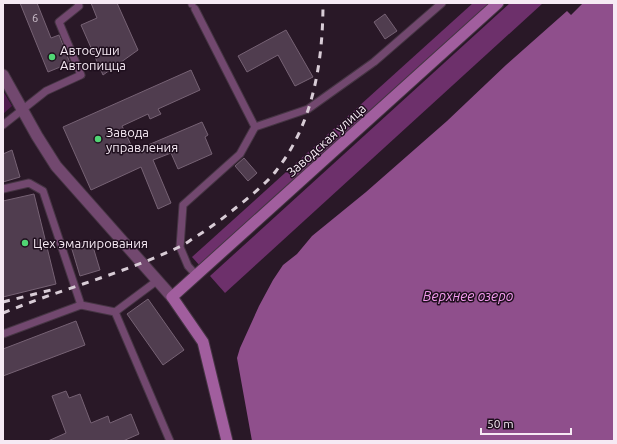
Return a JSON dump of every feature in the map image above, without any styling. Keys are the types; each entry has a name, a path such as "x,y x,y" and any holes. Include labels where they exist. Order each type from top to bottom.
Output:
{"main road":[{"name":"Заводская улица","path":"172,297 498,3"},
{"path":"172,297 203,342 227,441"}],"street":[{"path":"3,75 37,136 56,166 172,297"}],"lane":[{"path":"3,125 46,91 81,76 59,22 79,6 78,3"},
{"path":"197,276 188,266 180,247 183,205 240,154 255,127 308,110 374,62 442,3"},
{"path":"193,5 255,127"},
{"path":"3,189 29,183 43,191 81,305"},
{"path":"3,334 81,305 115,312 158,280"},
{"path":"115,312 170,441"}],"shaded area":[{"path":"473,3 493,3 201,267 192,257"},
{"path":"510,3 543,3 225,293 210,276"},
{"path":"3,91 12,106 3,114"}],"water":[{"name":"Верхнее озеро","path":"583,3 614,3 614,441 252,441 237,358 259,306 283,265 297,254 312,236 366,192 447,121 506,65 567,11 571,15"}],"building":[{"path":"20,3 37,3 51,38 59,35 70,63 48,72"},
{"path":"91,3 117,3 138,50 103,75 81,25 97,18"},
{"path":"385,14 397,31 385,39 374,22"},
{"path":"286,30 313,77 295,86 278,55 247,72 238,56"},
{"name":"Завода управления","path":"191,70 200,90 158,109 161,114 150,119 148,114 122,126 134,151 202,122 208,135 205,137 212,154 178,169 171,153 153,160 171,203 158,209 141,167 91,190 63,127"},
{"path":"12,150 20,177 3,182 3,154"},
{"path":"244,158 257,173 248,181 235,166"},
{"name":"Цех эмалирования","path":"34,194 56,284 3,297 3,201"},
{"path":"91,240 100,270 80,276 71,246"},
{"path":"148,299 184,350 163,365 127,314"},
{"path":"76,321 85,345 3,376 3,349"},
{"path":"66,391 69,398 80,394 91,423 108,416 110,423 131,414 139,434 123,441 48,441 66,433 52,396"}],"railway":[{"path":"3,313 136,265 181,246 224,217 267,181 289,153 307,113 318,70 321,48 323,3"},
{"path":"3,302 55,289"}],"place":[{"name":"Автосуши Автопицца","path":"52,57"},
{"name":"Завода управления","path":"98,139"},
{"name":"Цех эмалирования","path":"25,243"}]}
